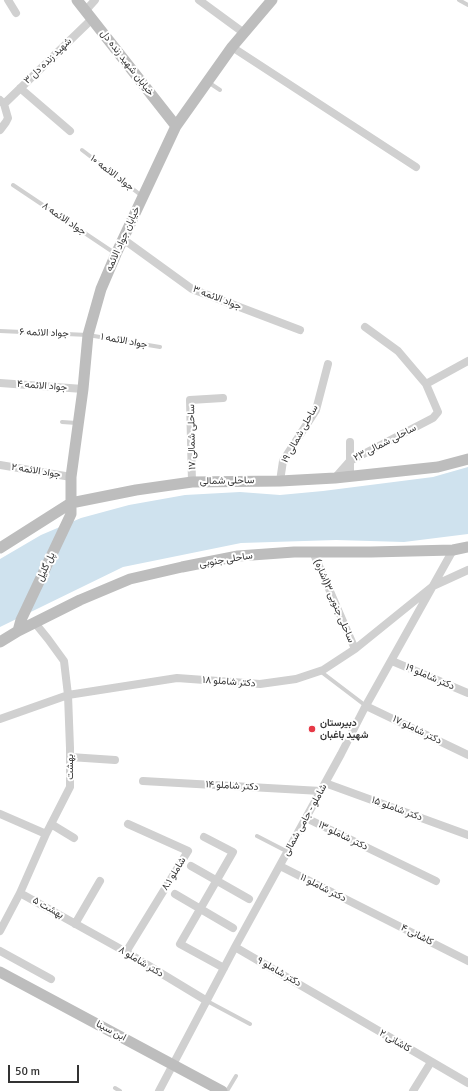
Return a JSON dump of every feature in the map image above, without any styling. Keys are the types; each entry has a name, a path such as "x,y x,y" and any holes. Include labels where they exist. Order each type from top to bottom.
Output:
{"street":[{"path":"8,0 16,13"},
{"name":"خیابان شهید زنده دل","path":"77,0 176,126"},
{"name":"شهید زنده دل ۳","path":"2,102 20,88 89,14 95,0"},
{"path":"199,0 244,33"},
{"name":"خیابان جواد الائمه","path":"71,509 71,477 83,389 88,335 101,290 116,254 176,126 232,47 272,0"},
{"path":"232,47 416,167"},
{"path":"20,88 70,130"},
{"path":"0,130 8,118 2,102"},
{"name":"جواد الائمه ۳","path":"123,239 192,290 300,330"},
{"path":"365,327 398,351 426,384 468,361"},
{"name":"ساحلی شمالی ۱۹","path":"280,481 283,461 316,410 328,364"},
{"name":"جواد الائمه ۴","path":"0,383 83,389"},
{"name":"ساحلی شمالی ۲۳","path":"335,478 350,461 433,418 438,412 426,384"},
{"name":"ساحلی شمالی ۱۷","path":"192,482 190,400 223,398"},
{"path":"350,442 350,476"},
{"name":"ساحلی شمالی","path":"0,548 71,509 136,490 192,482 280,481 335,478 438,467 468,458"},
{"name":"جواد الائمه ۲","path":"0,465 71,477"},
{"name":"پل گلیل","path":"20,626 71,509"},
{"name":"ساحلی جنوبی","path":"0,642 20,626 35,622 80,600 130,579 238,556 294,552 453,550 468,547"},
{"name":"شاملو - جامی شمالی","path":"159,1091 235,947 453,550"},
{"name":"ساحلی جنوبی ۳(اشاره)","path":"313,552 355,649"},
{"path":"433,586 468,570"},
{"name":"دکتر شاملو ۱۸","path":"0,719 68,694 177,678 260,684 296,680 320,671 355,649 433,586"},
{"name":"بهشت","path":"20,893 46,834 70,787 68,694 64,661 35,622"},
{"name":"دکتر شاملو ۱۹","path":"392,661 468,693"},
{"name":"دکتر شاملو ۱۷","path":"366,706 468,755"},
{"path":"70,756 115,760"},
{"name":"دکتر شاملو ۱۴","path":"143,780 321,791"},
{"name":"دکتر شاملو ۱۵","path":"325,783 468,835"},
{"path":"0,814 46,834"},
{"name":"دکتر شاملو ۱۳","path":"306,818 436,881"},
{"path":"51,824 74,838"},
{"name":"شاملو ۸.۱","path":"126,952 188,851 128,824"},
{"path":"204,837 233,852 180,944 224,968"},
{"path":"191,866 217,879 249,899"},
{"name":"دکتر شاملو ۱۱","path":"280,866 367,910"},
{"path":"76,924 100,881"},
{"path":"0,931 20,893"},
{"name":"بهشت ۵","path":"20,893 76,924"},
{"path":"175,894 233,928"},
{"name":"کاشانی ۴","path":"367,910 468,961"},
{"name":"دکتر شاملو ۸","path":"76,924 207,1001"},
{"name":"دکتر شاملو ۹","path":"235,947 322,998"},
{"path":"0,951 50,979"},
{"name":"ابن سینا","path":"0,972 222,1091"},
{"name":"کاشانی ۲","path":"322,998 468,1083"},
{"path":"413,1091 431,1062"}],"lane":[{"path":"459,0 468,5"},
{"path":"207,82 220,90"},
{"name":"جواد الائمه ۱۰","path":"82,150 143,196"},
{"name":"جواد الائمه ۸","path":"13,185 116,254"},
{"name":"جواد الائمه ۶","path":"0,331 88,335"},
{"name":"جواد الائمه ۱","path":"88,335 160,347"},
{"path":"62,422 78,424"},
{"path":"320,671 366,706"},
{"path":"257,836 288,852"},
{"path":"207,1001 250,1024"},
{"path":"227,1091 236,1076"},
{"path":"115,1088 120,1091"}],"water":[{"path":"468,467 468,534 404,542 336,540 241,543 123,567 0,627 0,559 41,535 81,518 129,505 185,495 240,492 280,495 323,491 433,477"}],"place":[{"name":"دبیرستان شهید باغبان","path":"312,729"}]}
